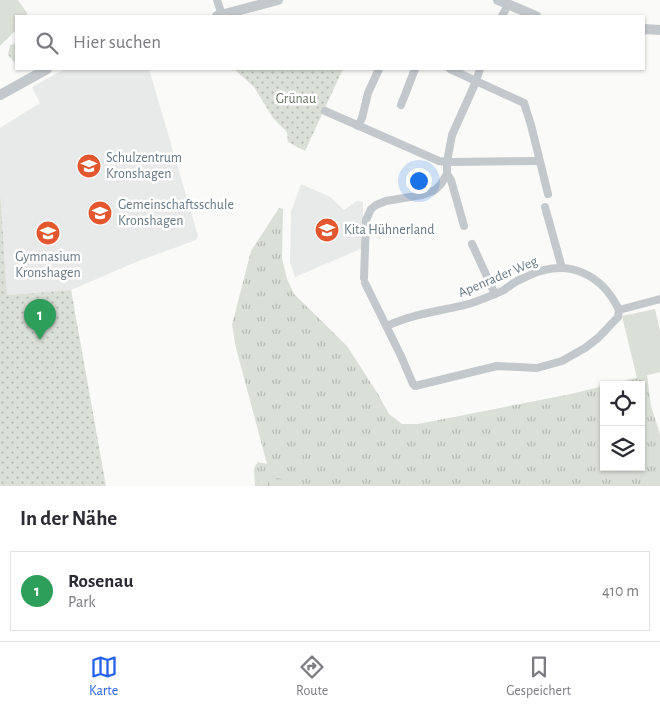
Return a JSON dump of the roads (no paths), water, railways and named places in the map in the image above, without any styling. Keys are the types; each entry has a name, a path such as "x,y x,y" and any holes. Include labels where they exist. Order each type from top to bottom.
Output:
{"street":[{"path":"217,0 219,15"},
{"path":"223,15 278,0"},
{"path":"502,15 503,2 534,15"},
{"path":"645,29 660,30"},
{"path":"0,95 45,70"},
{"path":"358,126 362,118 368,93 379,70"},
{"path":"400,105 416,70"},
{"path":"452,70 524,103 548,194"},
{"path":"480,70 452,135 447,162 447,174 441,184 435,190 422,195 386,201 371,209 366,220 364,280 413,384 416,386 497,366 537,368 570,357 598,338 618,317 619,310 660,300"},
{"path":"324,111 439,161 539,161"},
{"path":"447,174 451,180 464,226"},
{"path":"546,207 562,268"},
{"path":"472,244 495,294"},
{"name":"Apenrader Weg","path":"387,326 402,319 448,308 457,308 495,294 532,274 562,268 580,272 597,280 610,293 619,310"}],"place":[{"name":"Schulzentrum Kronshagen","path":"89,166"},
{"name":"Gemeinschaftsschule Kronshagen","path":"100,213"},
{"name":"Kita Hühnerland","path":"327,230"},
{"name":"Gymnasium Kronshagen","path":"48,233"},
{"name":"Rosenau","path":"40,340"}],"park label":[{"name":"Grünau","path":"296,99"}]}
